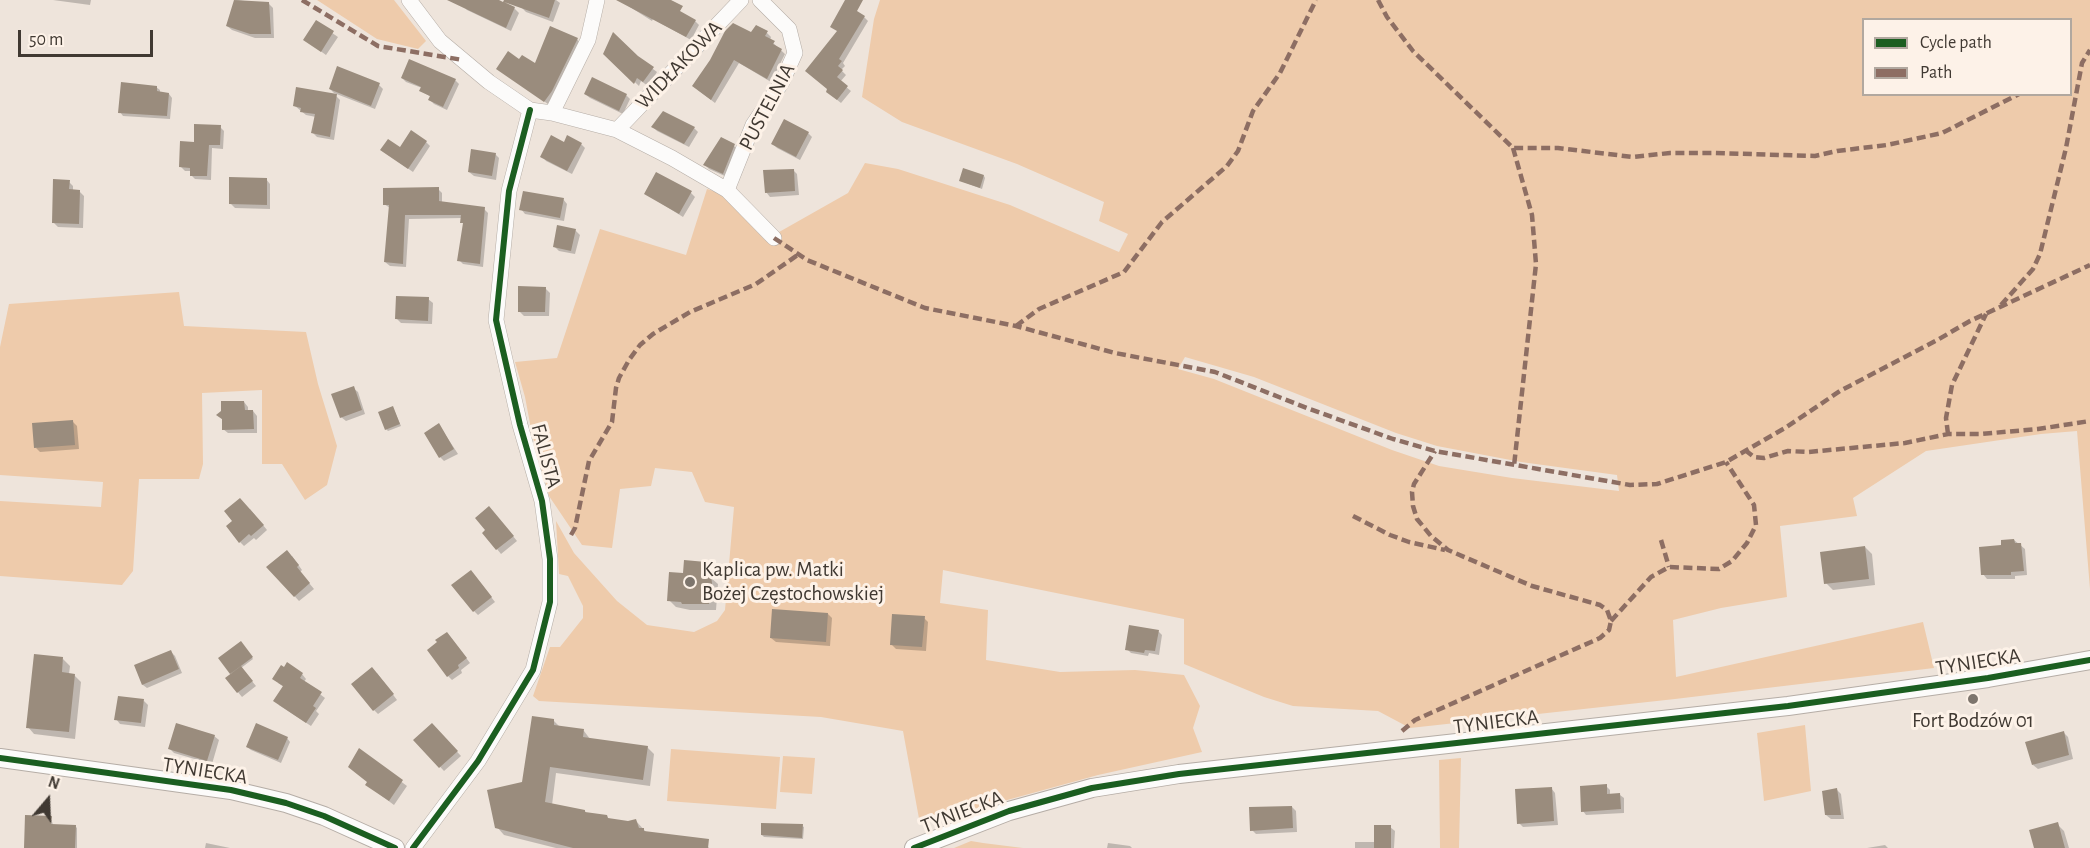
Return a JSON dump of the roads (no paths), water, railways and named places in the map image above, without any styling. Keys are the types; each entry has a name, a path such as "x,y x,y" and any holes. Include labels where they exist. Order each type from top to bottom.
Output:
{"street":[{"path":"409,0 440,40 489,82 530,110 552,112 617,130 727,190 774,238"},
{"path":"552,112 588,40 597,0"},
{"name":"WIDŁAKOWA","path":"617,130 741,0"},
{"name":"PUSTELNIA","path":"727,190 753,125 782,82 795,53 789,29 760,0"},
{"name":"FALISTA","path":"413,848 478,761 533,670 550,602 550,559 542,501 520,425 496,320 509,191 530,110"},
{"name":"TYNIECKA","path":"914,848 1009,811 1092,788 1179,774 1788,706 1988,678 2090,660"},
{"name":"TYNIECKA","path":"0,758 231,790 286,803 324,816 395,848"}],"place":[{"name":"Kaplica pw. Matki Bożej Częstochowskiej","path":"690,582"},
{"name":"Fort Bodzów 01","path":"1973,699"}]}
